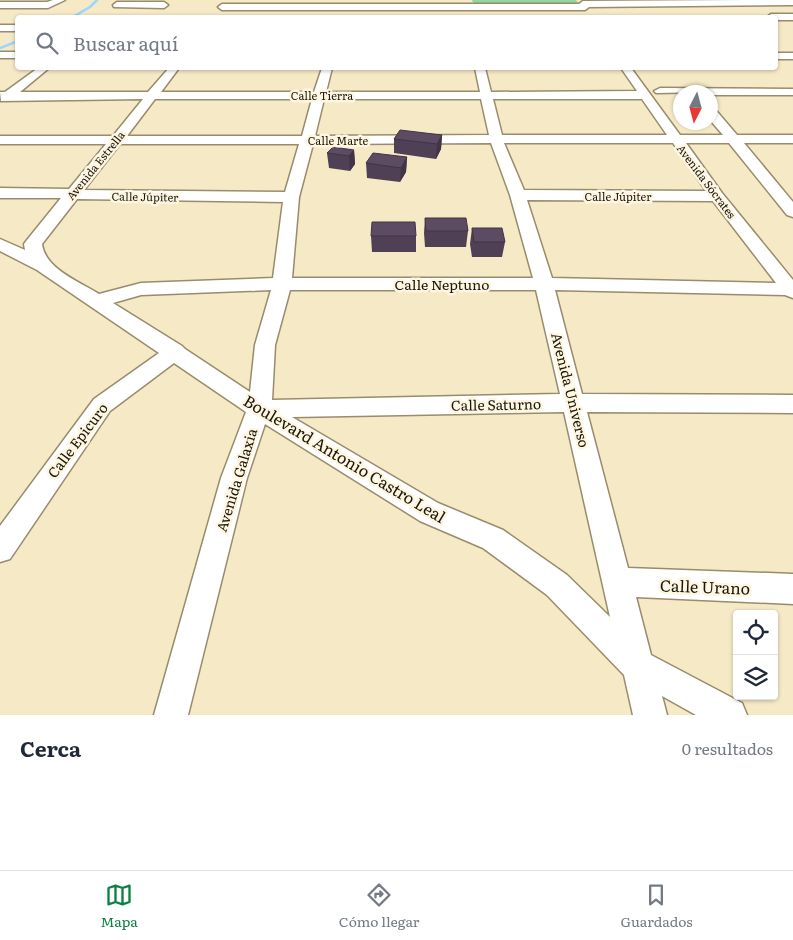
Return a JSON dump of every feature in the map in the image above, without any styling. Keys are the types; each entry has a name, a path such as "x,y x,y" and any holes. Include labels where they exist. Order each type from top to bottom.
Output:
{"street":[{"path":"0,5 48,5 61,0"},
{"path":"748,2 768,15"},
{"path":"216,15 225,3 583,4 793,2"},
{"path":"583,4 590,15"},
{"path":"117,6 164,6"},
{"path":"778,17 793,17"},
{"path":"0,28 15,28"},
{"path":"0,55 15,55"},
{"path":"778,56 793,56"},
{"path":"3,98 41,70"},
{"name":"Avenida Estrella","path":"42,266 34,252 33,244 172,70"},
{"name":"Avenida Galaxia","path":"171,715 234,478 259,409 265,363 265,345 282,284 291,197 326,70"},
{"name":"Avenida Universo","path":"480,70 496,139 518,195 544,284 575,403 616,582 650,715"},
{"name":"Avenida Sócrates","path":"627,70 717,196 792,290"},
{"path":"660,91 673,91"},
{"path":"780,91 793,101"},
{"path":"718,92 793,92"},
{"name":"Calle Tierra","path":"3,98 152,95 644,95"},
{"path":"718,120 792,207"},
{"name":"Calle Marte","path":"0,140 793,139"},
{"name":"Calle Júpiter","path":"0,193 291,197"},
{"name":"Calle Júpiter","path":"518,195 717,196"},
{"name":"Boulevard Antonio Castro Leal","path":"0,244 42,266 97,303 175,351 259,409 429,512 493,539 557,584 636,664 730,715"},
{"name":"Calle Neptuno","path":"97,303 114,295 140,289 282,284 544,284 792,290"},
{"name":"Calle Epicuro","path":"0,549 47,480 102,405 112,395 154,369 175,351"},
{"name":"Calle Saturno","path":"259,409 575,403 793,404"},
{"name":"Calle Urano","path":"616,582 793,589"}],"green space":[{"path":"472,0 576,0 580,5 474,5"}],"building":[{"path":"400,130 442,135 437,144 394,139"},
{"path":"333,147 354,150 349,156 327,153"},
{"path":"373,153 407,157 401,168 366,163"},
{"path":"425,218 466,218 468,231 426,231"},
{"path":"372,222 415,222 416,236 371,236"},
{"path":"472,228 502,228 505,242 474,242"}],"waterway":[{"path":"76,15 90,7 97,0"},
{"path":"0,48 15,42"}]}
